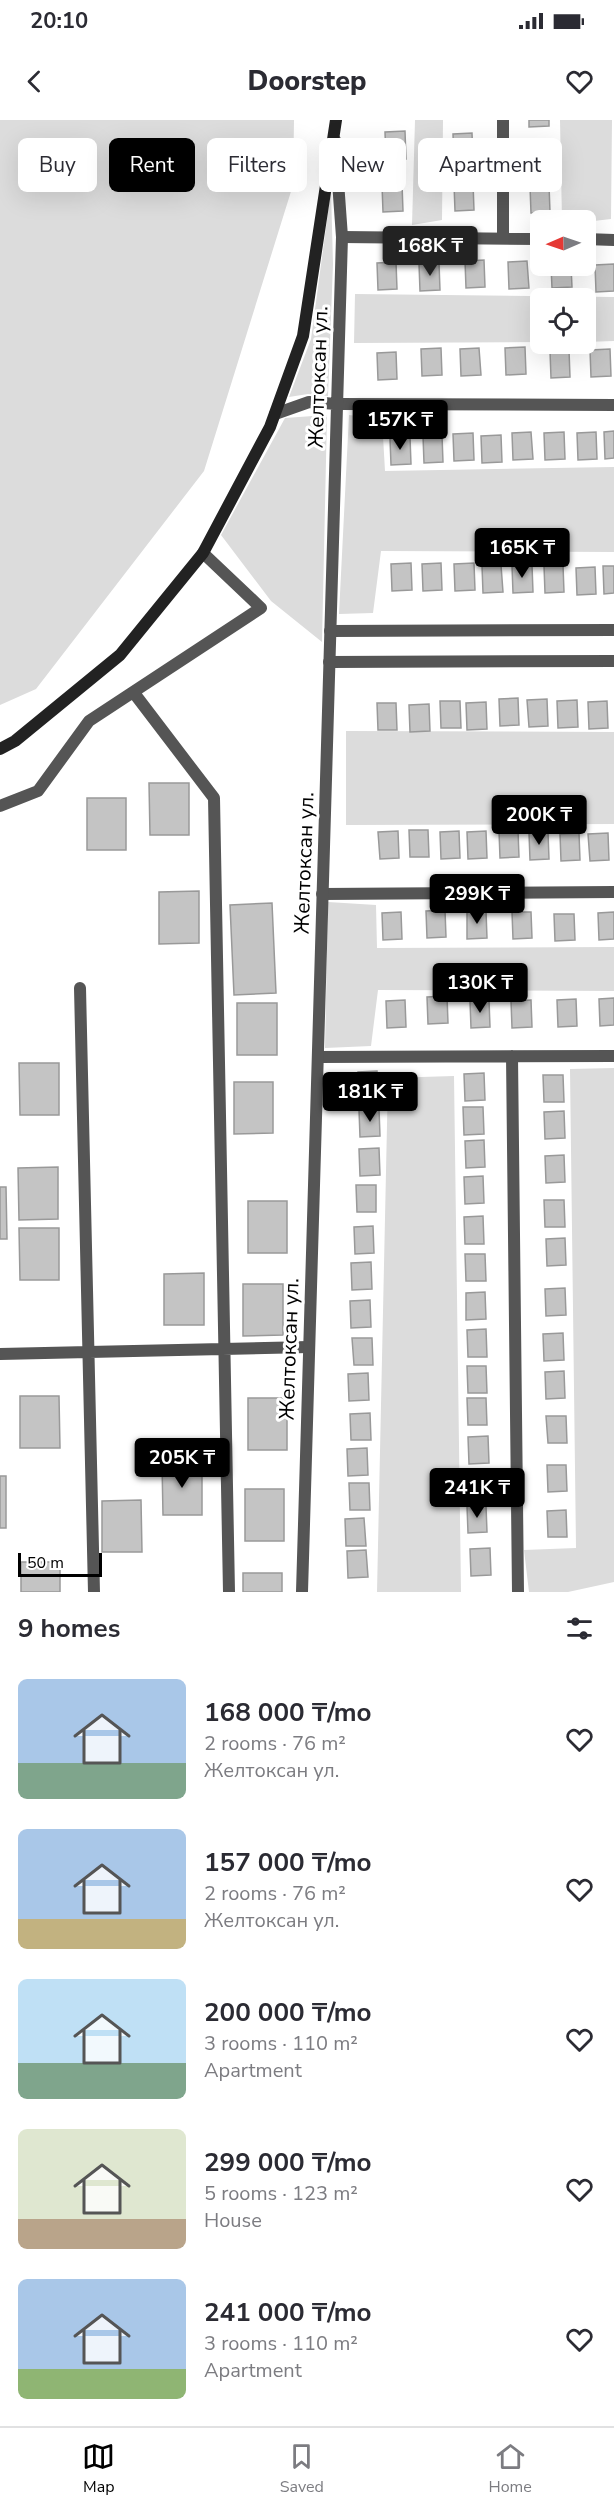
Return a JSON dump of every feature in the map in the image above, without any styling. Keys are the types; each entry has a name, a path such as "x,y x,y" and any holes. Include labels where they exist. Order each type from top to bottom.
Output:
{"main road":[{"path":"0,749 15,741 120,655 203,553 275,414 303,336 336,120"}],"street":[{"path":"503,120 503,238"},
{"name":"Желтоксан ул.","path":"302,1592 342,237 335,136"},
{"path":"342,237 530,239"},
{"path":"596,239 614,240"},
{"path":"275,414 309,402 614,405"},
{"path":"0,806 38,791 89,721 135,693 261,608 203,553"},
{"path":"330,631 614,630"},
{"path":"329,662 614,662"},
{"path":"135,693 214,798 229,1592"},
{"path":"322,894 614,892"},
{"path":"80,988 94,1592"},
{"path":"512,1056 518,1592"},
{"path":"318,1057 614,1056"},
{"path":"0,1354 309,1347"}],"shaded area":[{"path":"0,120 294,120 294,138 207,138 207,192 291,192 204,471 36,689 0,705"},
{"path":"415,120 443,120 443,138 418,138 418,192 442,192 442,220 412,225"},
{"path":"560,120 612,120 611,219 596,221 596,210 562,210"},
{"path":"331,192 333,264 328,396 308,394 289,397 311,339"},
{"path":"355,294 530,296 530,342 354,343"},
{"path":"596,297 614,297 614,341 596,342"},
{"path":"327,415 322,642 271,601 221,535 285,418"},
{"path":"349,415 382,419 385,471 614,467 614,552 381,551 373,613 339,614"},
{"path":"346,731 614,732 614,824 346,825"},
{"path":"328,902 376,905 377,948 614,947 614,991 378,990 371,1046 325,1048"},
{"path":"614,1068 614,1582 568,1592 529,1592 524,1550 576,1548 570,1069"},
{"path":"454,1076 461,1592 377,1592 388,1078"}],"building":[{"path":"529,120 549,120 549,126 529,127"},
{"path":"405,131 405,138 385,138 385,132"},
{"path":"472,133 472,138 453,138 453,134"},
{"path":"382,192 402,192 403,211 383,212"},
{"path":"454,192 473,192 474,210 455,211"},
{"path":"530,192 549,192 550,210 531,210"},
{"path":"484,260 485,287 466,288 465,261"},
{"path":"527,261 529,288 509,289 508,262"},
{"path":"396,262 397,289 378,290 377,263"},
{"path":"439,263 440,290 420,291 419,264"},
{"path":"614,264 614,291 596,292 596,265"},
{"path":"551,276 571,276 572,287 552,288"},
{"path":"525,347 526,374 506,375 505,348"},
{"path":"441,348 442,375 422,376 421,349"},
{"path":"479,348 481,375 461,376 460,349"},
{"path":"610,349 611,376 591,377 590,354 596,354 596,350"},
{"path":"396,352 397,379 378,380 377,353"},
{"path":"550,354 569,354 570,377 551,378"},
{"path":"614,431 614,458 605,459 604,432"},
{"path":"531,432 533,459 513,460 512,433"},
{"path":"564,432 565,459 545,460 544,433"},
{"path":"596,432 597,459 578,460 577,433"},
{"path":"473,433 474,460 454,461 453,434"},
{"path":"442,435 443,462 424,463 423,436"},
{"path":"501,435 502,462 482,463 481,436"},
{"path":"410,437 411,464 391,465 390,438"},
{"path":"411,563 412,590 392,591 391,564"},
{"path":"441,563 442,590 423,591 422,564"},
{"path":"474,563 475,590 455,591 454,564"},
{"path":"501,565 503,592 483,593 482,566"},
{"path":"532,565 533,592 513,593 512,566"},
{"path":"563,565 564,592 545,593 544,566"},
{"path":"603,566 614,566 614,593 604,594"},
{"path":"595,567 596,594 577,595 576,568"},
{"path":"518,698 519,725 500,726 499,699"},
{"path":"547,699 548,726 529,727 527,700"},
{"path":"577,700 578,727 558,728 557,701"},
{"path":"440,701 460,701 461,728 441,728"},
{"path":"607,701 608,728 589,729 588,702"},
{"path":"486,702 487,729 467,730 466,703"},
{"path":"377,703 396,703 397,730 378,730"},
{"path":"429,704 430,731 410,732 409,705"},
{"path":"149,783 189,783 189,835 150,835"},
{"path":"87,798 126,798 126,850 87,850"},
{"path":"409,830 428,830 429,857 410,857"},
{"path":"518,830 519,857 500,858 499,831"},
{"path":"398,831 399,858 380,859 378,832"},
{"path":"459,831 460,858 441,859 440,832"},
{"path":"486,831 487,858 468,859 467,832"},
{"path":"548,832 549,859 530,860 529,833"},
{"path":"579,833 580,860 561,861 560,834"},
{"path":"608,833 609,860 590,861 588,834"},
{"path":"199,891 199,943 159,944 159,892"},
{"path":"272,903 276,993 234,995 230,905"},
{"path":"445,910 446,937 427,938 426,911"},
{"path":"486,911 487,938 467,939 467,912"},
{"path":"401,912 402,939 383,940 382,913"},
{"path":"512,912 531,912 532,938 513,939"},
{"path":"614,912 614,939 599,940 598,913"},
{"path":"554,914 574,914 575,940 555,941"},
{"path":"447,996 448,1023 428,1024 427,997"},
{"path":"614,998 614,1025 600,1026 599,999"},
{"path":"576,999 577,1026 558,1027 557,1000"},
{"path":"405,1000 406,1027 387,1028 386,1001"},
{"path":"489,1000 490,1027 471,1028 470,1001"},
{"path":"531,1000 532,1027 512,1028 511,1001"},
{"path":"237,1003 277,1003 277,1055 237,1055"},
{"path":"19,1063 59,1063 59,1115 20,1115"},
{"path":"377,1071 379,1098 359,1099 358,1072"},
{"path":"484,1073 485,1100 465,1101 464,1074"},
{"path":"543,1075 563,1075 564,1102 544,1102"},
{"path":"234,1082 273,1082 273,1133 234,1134"},
{"path":"463,1107 483,1107 484,1134 464,1135"},
{"path":"379,1109 380,1136 360,1137 359,1110"},
{"path":"564,1111 565,1138 545,1139 544,1112"},
{"path":"484,1140 485,1167 466,1168 465,1141"},
{"path":"379,1148 380,1175 360,1176 359,1149"},
{"path":"564,1155 565,1182 546,1183 545,1156"},
{"path":"58,1167 58,1219 19,1220 18,1168"},
{"path":"483,1176 484,1203 465,1204 464,1177"},
{"path":"356,1185 376,1185 376,1212 357,1212"},
{"path":"0,1187 6,1187 7,1239 0,1239"},
{"path":"544,1200 564,1200 565,1227 545,1227"},
{"path":"248,1201 287,1201 287,1253 248,1253"},
{"path":"483,1216 484,1244 465,1244 464,1217"},
{"path":"373,1226 374,1253 355,1254 354,1227"},
{"path":"19,1228 59,1228 59,1280 20,1280"},
{"path":"565,1238 566,1265 547,1266 546,1239"},
{"path":"465,1254 485,1254 486,1281 466,1281"},
{"path":"371,1262 372,1289 352,1290 351,1263"},
{"path":"204,1273 204,1325 164,1325 164,1274"},
{"path":"243,1284 283,1284 283,1335 243,1336"},
{"path":"565,1288 566,1315 546,1316 545,1289"},
{"path":"485,1292 486,1319 466,1320 466,1293"},
{"path":"370,1300 371,1327 351,1328 350,1301"},
{"path":"486,1329 487,1357 468,1357 467,1330"},
{"path":"563,1333 564,1360 544,1361 543,1334"},
{"path":"352,1338 372,1338 373,1365 354,1365"},
{"path":"467,1366 486,1366 487,1393 468,1393"},
{"path":"564,1371 565,1398 546,1399 545,1372"},
{"path":"368,1373 369,1400 349,1401 348,1374"},
{"path":"20,1396 59,1396 60,1448 20,1448"},
{"path":"248,1398 287,1398 287,1450 248,1450"},
{"path":"467,1398 486,1398 487,1425 468,1425"},
{"path":"370,1413 371,1440 351,1440 350,1414"},
{"path":"546,1416 566,1416 567,1443 548,1443"},
{"path":"488,1436 489,1463 469,1464 468,1437"},
{"path":"367,1448 368,1475 348,1476 347,1449"},
{"path":"202,1463 202,1515 163,1515 162,1464"},
{"path":"547,1465 566,1465 567,1491 548,1492"},
{"path":"485,1473 486,1501 467,1501 466,1474"},
{"path":"0,1476 6,1476 6,1528 0,1528"},
{"path":"349,1483 369,1483 370,1510 350,1510"},
{"path":"245,1489 284,1489 284,1541 245,1541"},
{"path":"141,1500 142,1552 102,1552 102,1501"},
{"path":"467,1506 486,1506 487,1532 468,1533"},
{"path":"566,1510 567,1537 548,1537 547,1511"},
{"path":"364,1518 366,1546 346,1546 345,1519"},
{"path":"490,1548 491,1575 471,1576 470,1549"},
{"path":"366,1550 368,1577 348,1578 347,1551"},
{"path":"21,1562 60,1562 60,1592 21,1592"},
{"path":"243,1573 282,1573 282,1592 243,1592"}]}
